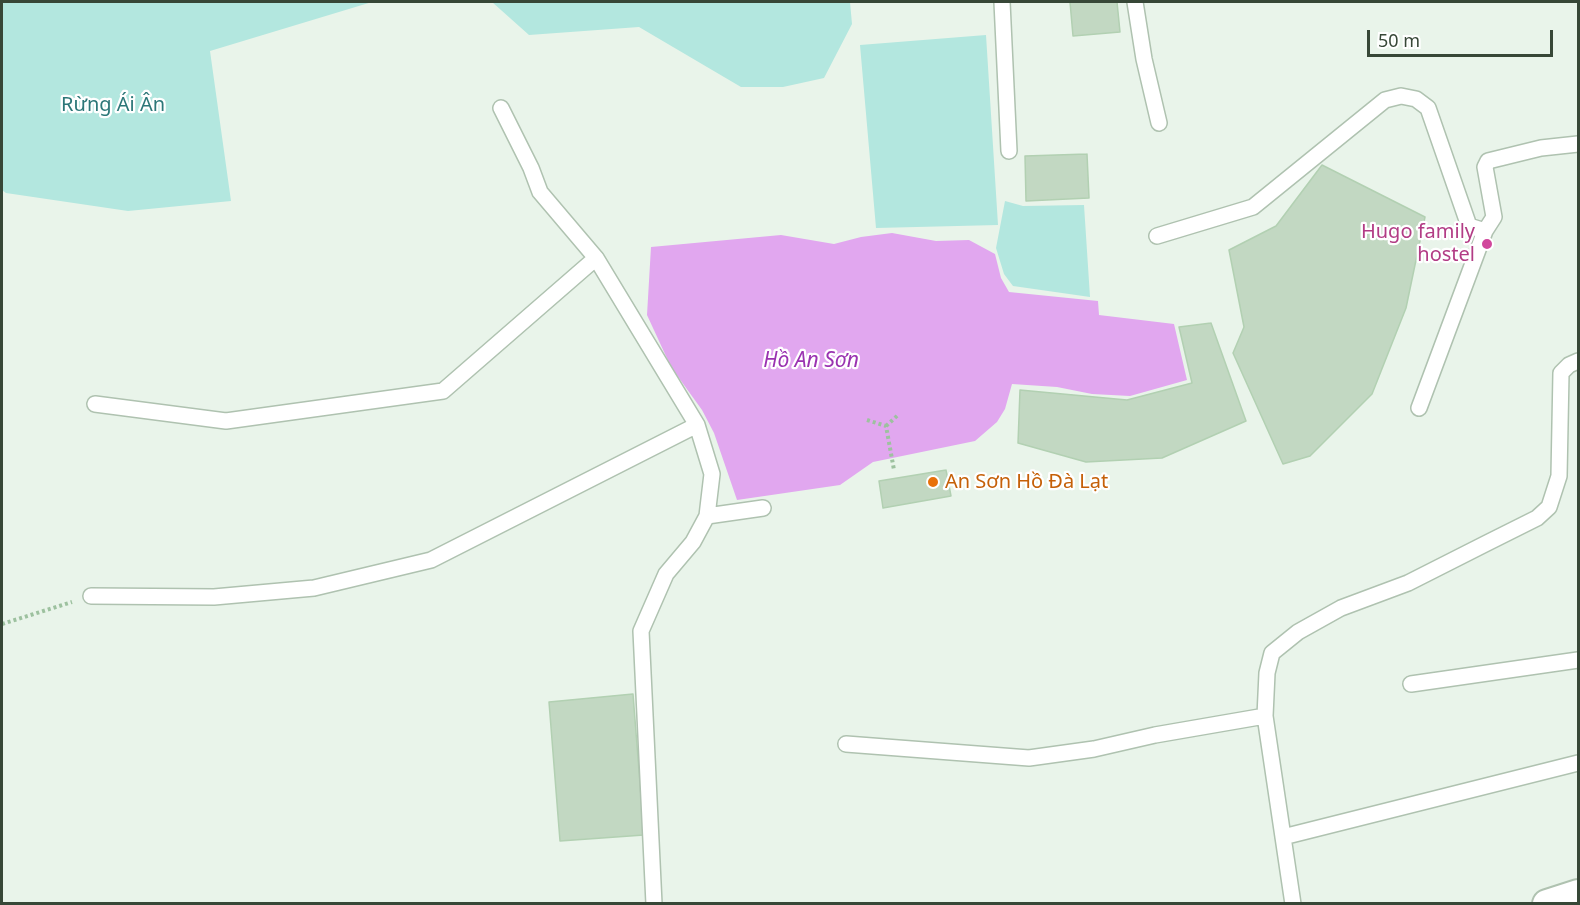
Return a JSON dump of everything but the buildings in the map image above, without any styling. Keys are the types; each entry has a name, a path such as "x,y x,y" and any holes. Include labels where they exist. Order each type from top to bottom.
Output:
{"street":[{"path":"1547,903 1578,894"}],"lane":[{"path":"1002,2 1010,151"},
{"path":"1136,2 1144,59 1159,123"},
{"path":"1157,236 1253,207 1384,100 1401,96 1416,99 1428,108 1469,226 1485,231"},
{"path":"501,108 531,168 540,192 596,258 698,425 712,474 707,516 693,542 666,574 641,631 654,903"},
{"path":"1419,408 1485,231 1494,217 1485,167 1488,161 1542,148 1578,144"},
{"path":"95,404 226,421 443,391 596,258"},
{"path":"1293,903 1265,716 1268,673 1272,654 1299,632 1341,608 1408,583 1537,518 1549,507 1560,476 1561,373 1569,365 1578,361"},
{"path":"91,596 214,597 314,588 431,560 698,425"},
{"path":"707,516 764,508"},
{"path":"1411,684 1578,660"},
{"path":"846,744 1029,758 1094,749 1155,735 1265,716"},
{"path":"1282,837 1578,763"}],"path":[{"path":"886,426 898,415"},
{"path":"867,420 886,426"},
{"path":"886,426 894,470"},
{"path":"2,624 91,596"}],"green space":[{"name":"Rừng Ái Ân","path":"2,2 372,2 210,51 231,201 128,211 6,193 2,190"},
{"path":"492,2 850,2 852,24 824,78 783,87 741,87 639,27 529,35"},
{"path":"986,35 998,225 876,228 860,45"},
{"path":"1005,201 1023,206 1084,205 1090,297 1013,286 1004,274 996,248"}],"water":[{"name":"Hồ An Sơn","path":"892,233 936,241 969,240 995,254 1001,278 1009,292 1098,301 1099,315 1174,324 1187,380 1130,396 1092,394 1057,387 1012,384 1005,409 997,422 975,441 873,462 840,485 737,500 714,433 702,410 671,367 647,315 651,247 781,235 834,244 861,237"}],"place":[{"name":"Hugo family hostel","path":"1487,244"},
{"name":"An Sơn Hồ Đà Lạt","path":"933,482"}]}
